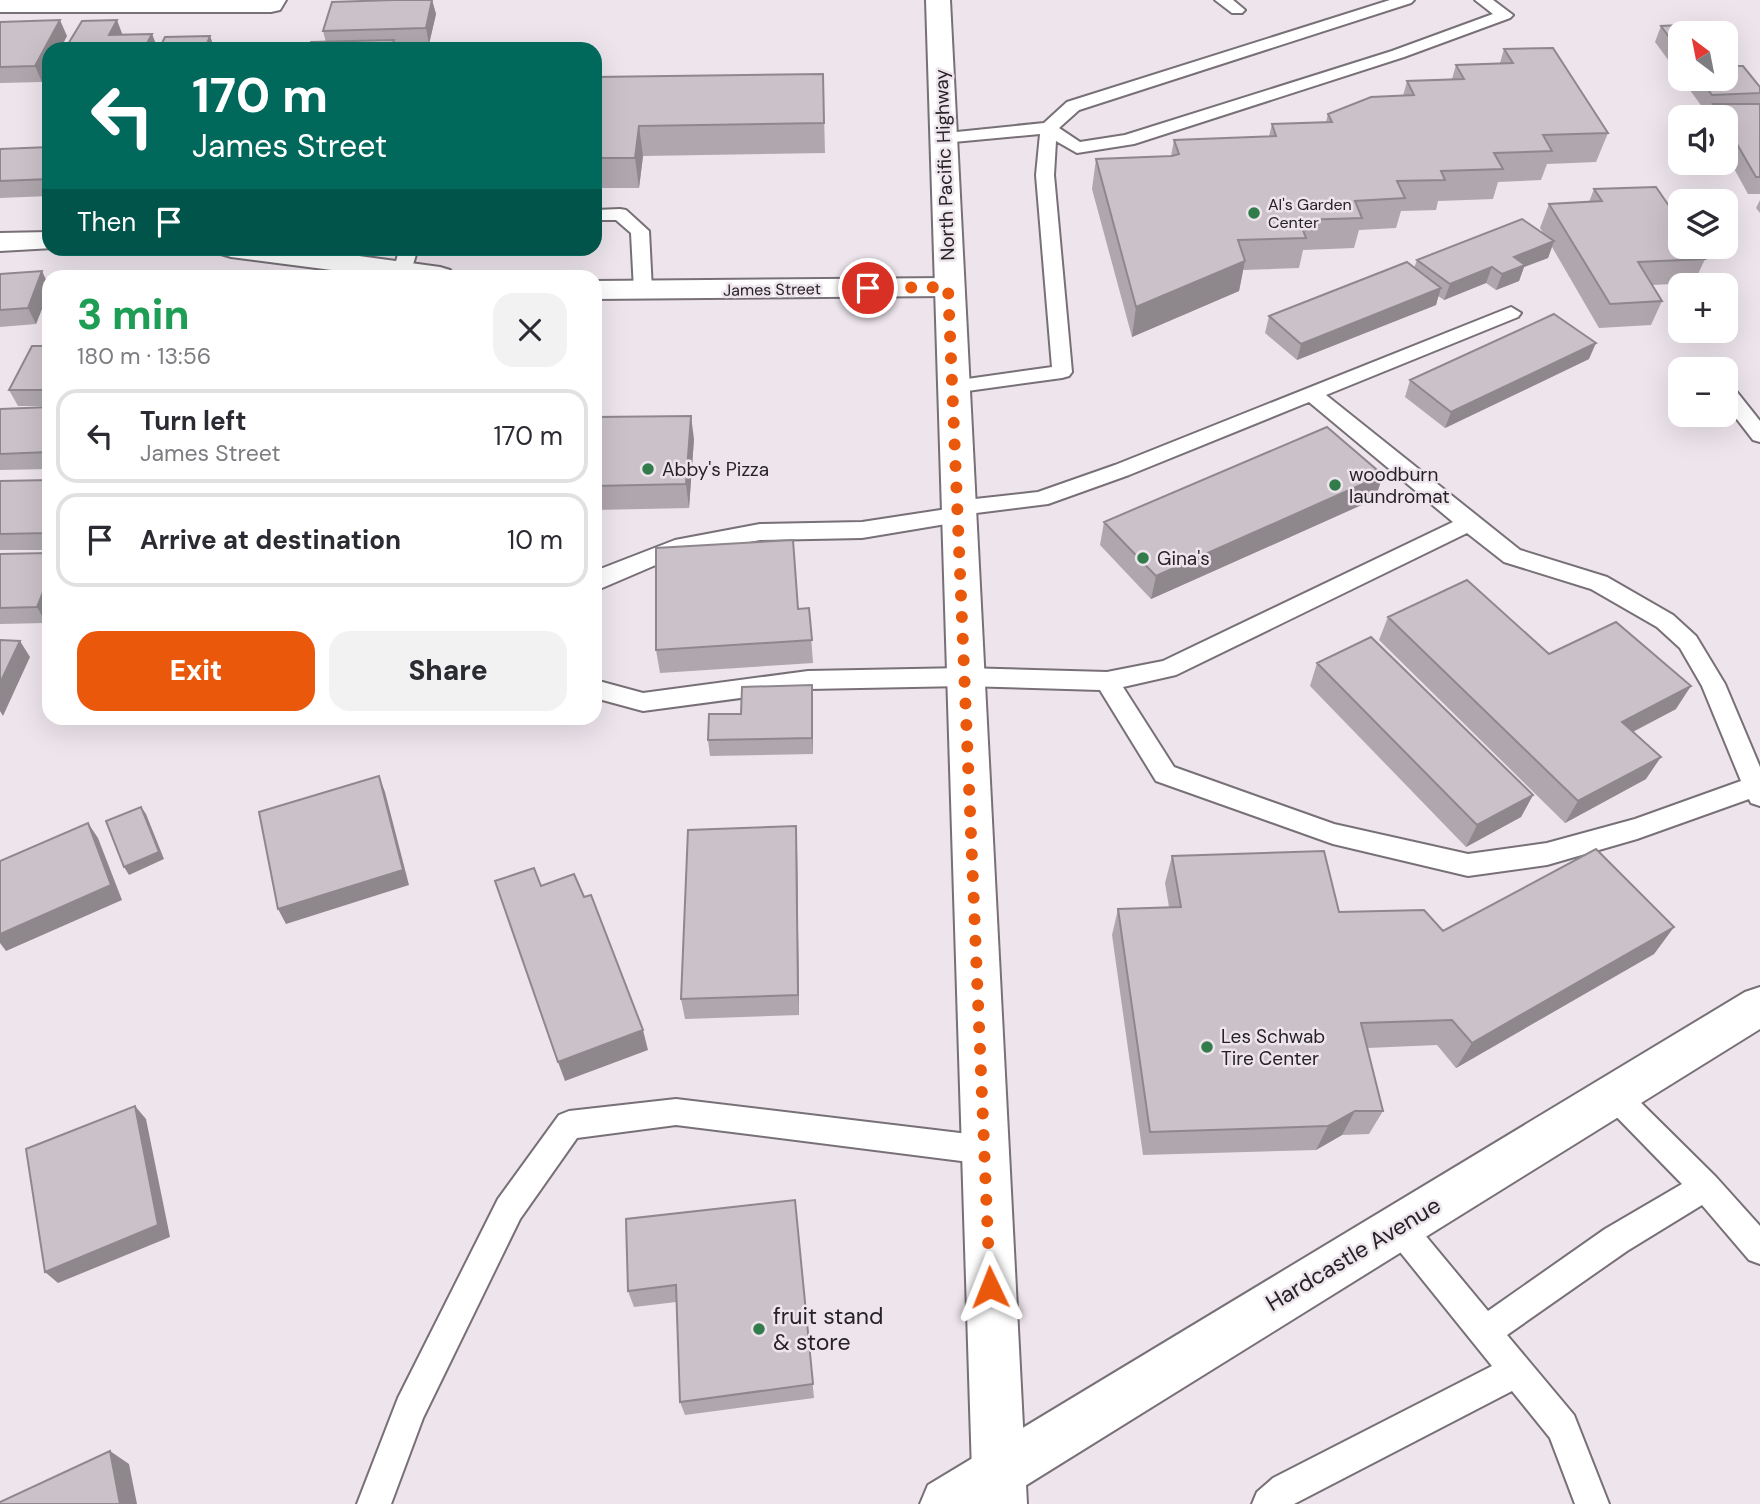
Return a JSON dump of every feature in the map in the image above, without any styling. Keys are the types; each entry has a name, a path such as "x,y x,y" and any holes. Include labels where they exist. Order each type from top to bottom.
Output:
{"main road":[{"path":"0,5 271,5 274,0"},
{"name":"North Pacific Highway","path":"938,0 999,1488"},
{"path":"0,242 42,241"},
{"path":"347,256 405,260 427,270"},
{"name":"James Street","path":"602,290 948,287"},
{"name":"Hardcastle Avenue","path":"947,1504 999,1488 1399,1227 1760,1006"}],"lane":[{"path":"1223,0 1237,10"},
{"path":"943,138 1049,128 1073,106 1406,0"},
{"path":"1049,128 1077,148 1128,140 1398,54 1504,15 1483,0"},
{"path":"953,387 1062,372 1045,175 1049,128"},
{"path":"602,215 620,214 640,231 643,290"},
{"path":"602,577 675,548 760,532 862,530 958,511 1040,499 1122,470 1511,313"},
{"path":"1107,681 1165,774 1333,834 1468,865 1560,850 1758,791 1713,684 1688,642 1665,621 1599,583 1512,556 1311,393"},
{"path":"1738,407 1760,435"},
{"path":"602,691 643,702 808,680 964,677 1107,681 1168,669 1469,523"},
{"path":"1614,1095 1760,1249"},
{"path":"374,1504 410,1410 509,1209 569,1125 676,1112 985,1150"},
{"path":"1485,1332 1616,1240 1704,1187"},
{"path":"1399,1227 1562,1427 1592,1504"},
{"path":"1269,1504 1285,1490 1517,1371"}],"building":[{"path":"432,0 426,28 323,31 332,2"},
{"path":"60,20 48,42 42,42 42,53 35,66 0,67 0,22"},
{"path":"117,20 109,35 152,34 148,42 69,42 82,21"},
{"path":"1661,26 1668,26 1668,36"},
{"path":"210,36 208,42 162,42 165,37"},
{"path":"394,40 393,42 311,42"},
{"path":"1553,48 1608,133 1543,135 1552,151 1494,153 1503,169 1441,171 1445,180 1397,181 1405,198 1355,201 1362,218 1299,220 1306,238 1238,240 1245,261 1136,307 1096,159 1172,156 1179,154 1174,140 1276,136 1272,124 1332,122 1328,114 1371,97 1414,95 1407,81 1464,79 1456,65 1513,63 1504,49"},
{"path":"1738,66 1743,66 1760,87 1760,93 1712,95 1709,91 1738,91"},
{"path":"823,74 824,123 639,126 635,158 602,158 602,77"},
{"path":"1760,104 1760,177 1756,177 1738,146 1738,105 1714,105"},
{"path":"42,147 42,179 0,181 0,149"},
{"path":"1656,187 1668,204 1668,259 1705,259 1638,262 1662,301 1610,304 1549,204 1602,201 1594,189"},
{"path":"1522,219 1554,241 1514,257 1525,265 1502,274 1492,267 1450,284 1417,260"},
{"path":"1407,262 1441,288 1301,344 1269,316"},
{"path":"42,271 28,308 0,310 0,274"},
{"path":"1554,314 1596,343 1451,412 1410,380"},
{"path":"32,346 42,346 42,390 9,390"},
{"path":"42,407 42,452 0,454 0,409"},
{"path":"691,416 686,484 602,486 602,417"},
{"path":"1327,427 1383,475 1156,576 1104,522"},
{"path":"42,480 42,533 0,534 0,481"},
{"path":"793,540 798,609 809,608 812,640 656,650 656,548"},
{"path":"42,553 42,594 37,607 0,608 0,554"},
{"path":"1467,580 1549,654 1616,622 1691,686 1622,722 1661,757 1578,801 1388,617"},
{"path":"1371,637 1533,795 1477,825 1317,663"},
{"path":"0,640 20,641 0,683"},
{"path":"812,685 812,738 708,740 709,714 741,714 742,687"},
{"path":"379,776 403,870 278,909 259,812"},
{"path":"141,807 159,852 124,867 106,821"},
{"path":"88,823 111,885 0,934 0,861"},
{"path":"796,826 798,995 681,999 688,830"},
{"path":"1596,849 1674,927 1472,1043 1452,1020 1361,1023 1383,1111 1355,1111 1328,1126 1150,1132 1118,909 1181,907 1172,856 1324,851 1339,912 1424,910 1443,931"},
{"path":"534,868 541,886 574,874 584,897 591,895 643,1030 558,1062 495,881"},
{"path":"135,1106 158,1225 45,1272 26,1149"},
{"path":"795,1200 813,1384 680,1402 676,1285 628,1291 626,1219"},
{"path":"110,1451 120,1504 0,1504 0,1502"}],"place":[{"name":"Al's Garden Center","path":"1254,213"},
{"name":"Abby's Pizza","path":"648,469"},
{"name":"woodburn laundromat","path":"1335,485"},
{"name":"Gina's","path":"1143,558"},
{"name":"Les Schwab Tire Center","path":"1207,1047"},
{"name":"fruit stand & store","path":"759,1329"}],"route":[{"path":"868,288 948,287 990,1287"}]}
